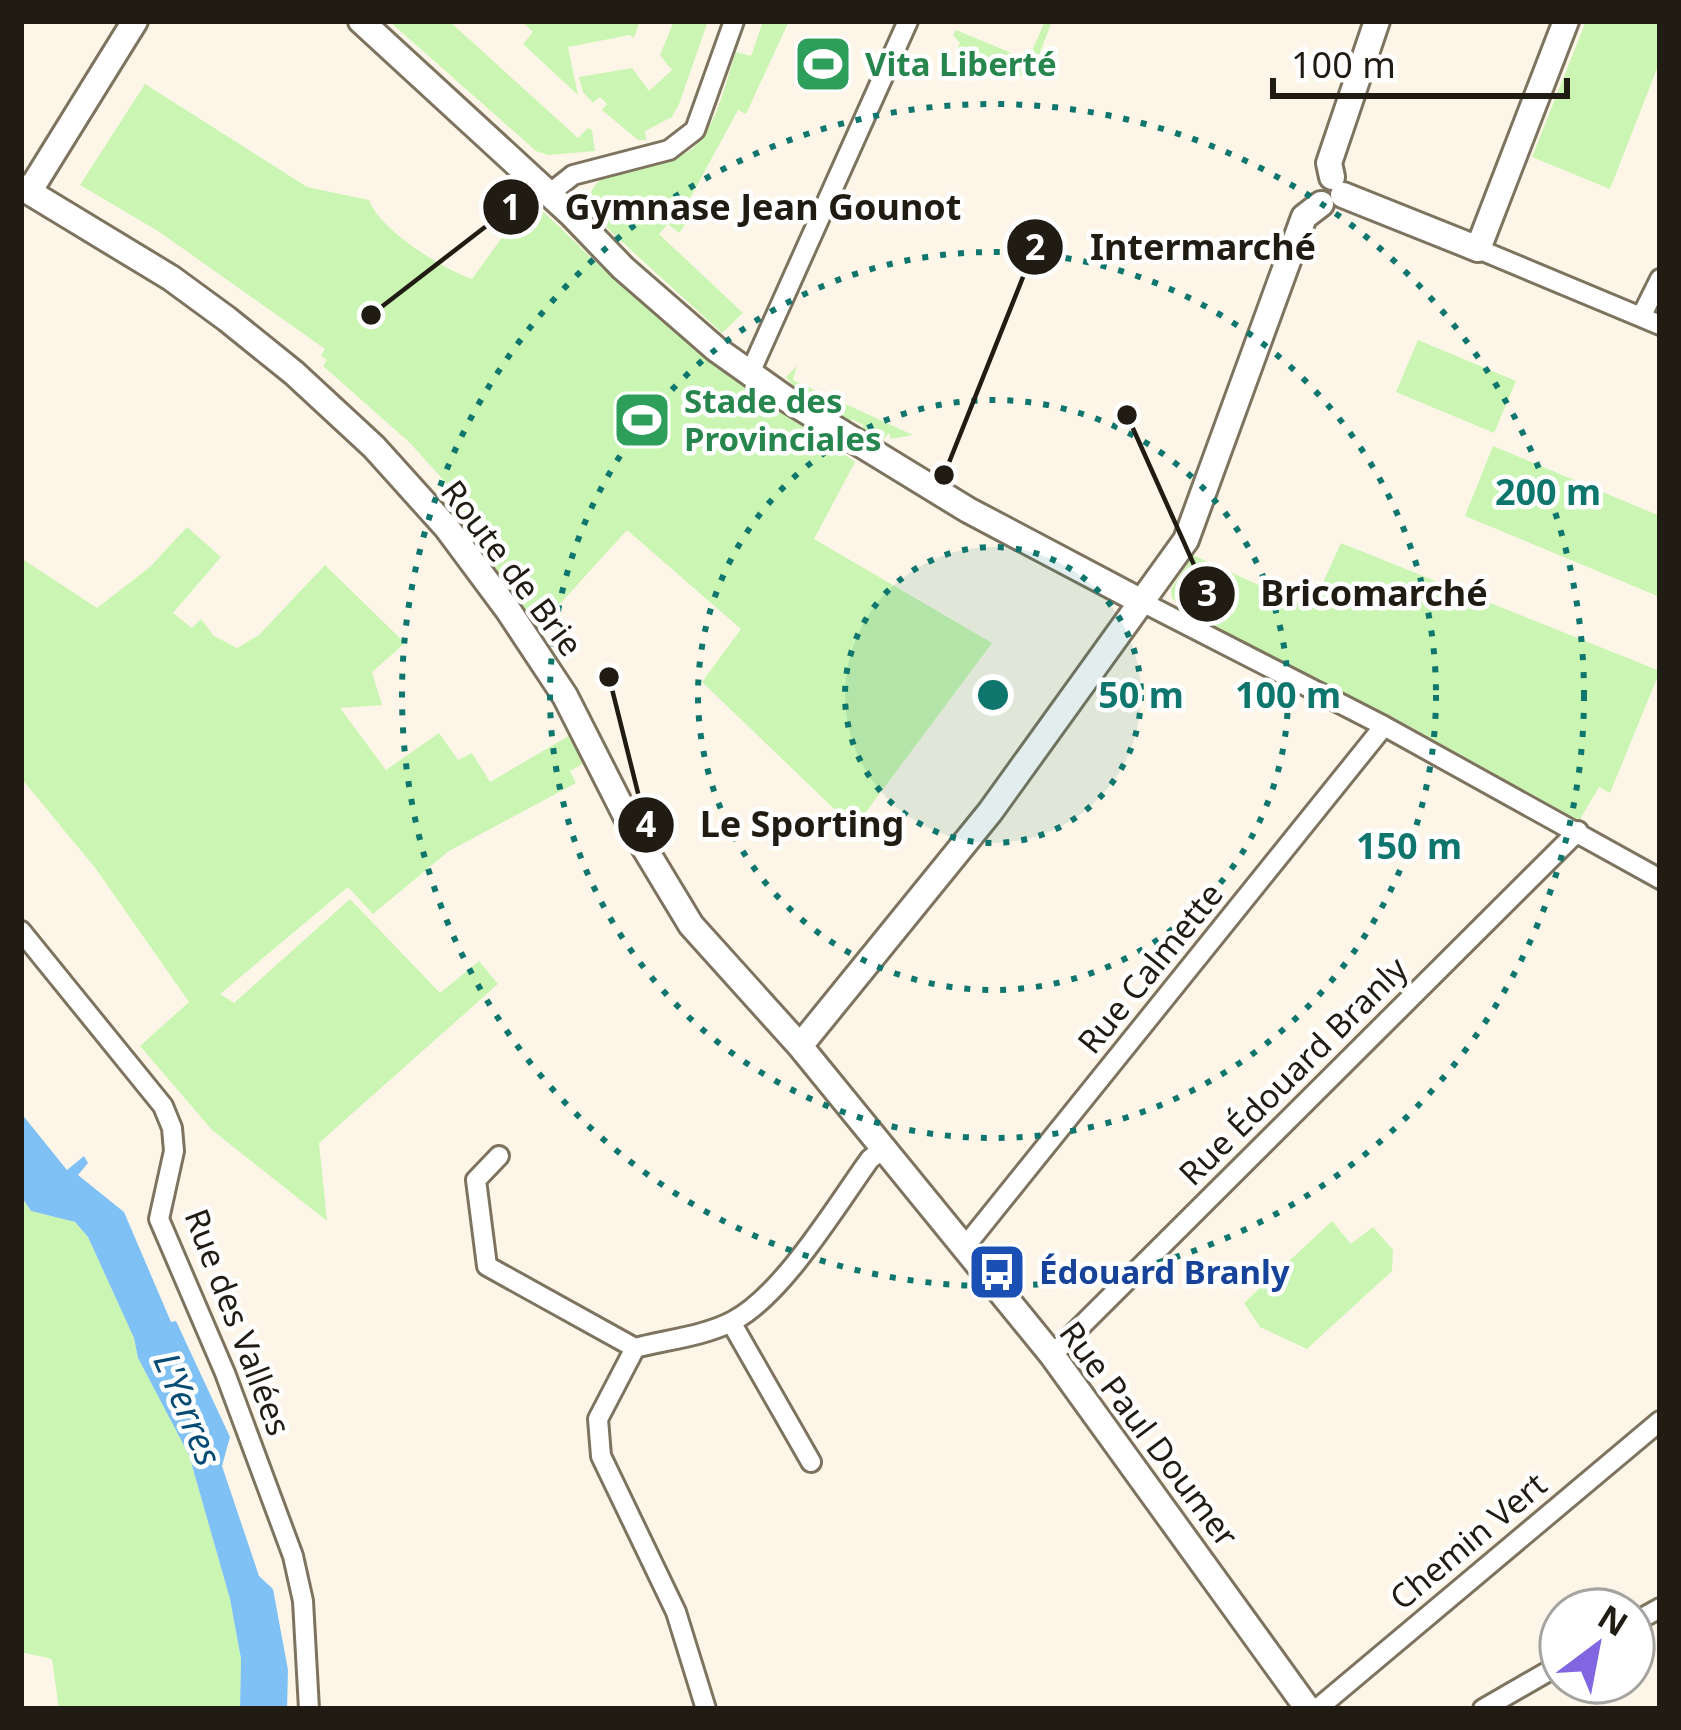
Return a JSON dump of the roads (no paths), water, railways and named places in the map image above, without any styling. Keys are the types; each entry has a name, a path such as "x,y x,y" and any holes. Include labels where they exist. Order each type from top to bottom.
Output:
{"street":[{"path":"25,189 135,21"},
{"path":"361,21 682,322 750,373 968,509 1384,726 1660,879"},
{"path":"549,194 573,175 669,150 695,130 734,21"},
{"path":"750,373 908,21"},
{"path":"1332,192 1329,163 1378,21"},
{"path":"1478,249 1566,21"},
{"name":"Route de Brie","path":"25,189 171,278 227,319 374,446 447,528 565,696 630,824 691,926 800,1046 882,1150"},
{"path":"1332,192 1651,321 1660,279"},
{"path":"800,1046 990,812 1186,540 1304,217 1332,192"},
{"name":"Rue Calmette","path":"963,1249 1384,726"},
{"name":"Rue Édouard Branly","path":"1052,1355 1578,831"},
{"name":"Rue des Vallées","path":"21,931 170,1119 174,1161 160,1219 250,1436 293,1556 303,1600 309,1709"},
{"path":"500,1156 476,1180 487,1266 634,1348 731,1322 754,1306 882,1150"},
{"name":"Rue Paul Doumer","path":"882,1150 1052,1355 1313,1709"},
{"path":"731,1322 811,1462"},
{"path":"634,1348 598,1419 601,1456 676,1612 706,1709"},
{"name":"Chemin Vert","path":"1313,1709 1660,1421"},
{"path":"1483,1709 1537,1678"}],"water":[{"name":"L'Yerres","path":"21,1113 67,1170 84,1156 88,1163 78,1175 124,1212 171,1322 176,1321 230,1437 222,1466 259,1576 273,1589 288,1670 287,1709 240,1709 241,1659 230,1599 189,1455 138,1358 134,1338 88,1237 75,1222 31,1211 21,1196"}],"place":[{"name":"Vita Liberté","path":"823,64"},
{"name":"Gymnase Jean Gounot","path":"371,315"},
{"name":"Bricomarché","path":"1127,415"},
{"name":"Stade des Provinciales","path":"642,420"},
{"name":"Intermarché","path":"944,475"},
{"name":"Le Sporting","path":"609,677"},
{"name":"Édouard Branly","path":"997,1272"}]}
